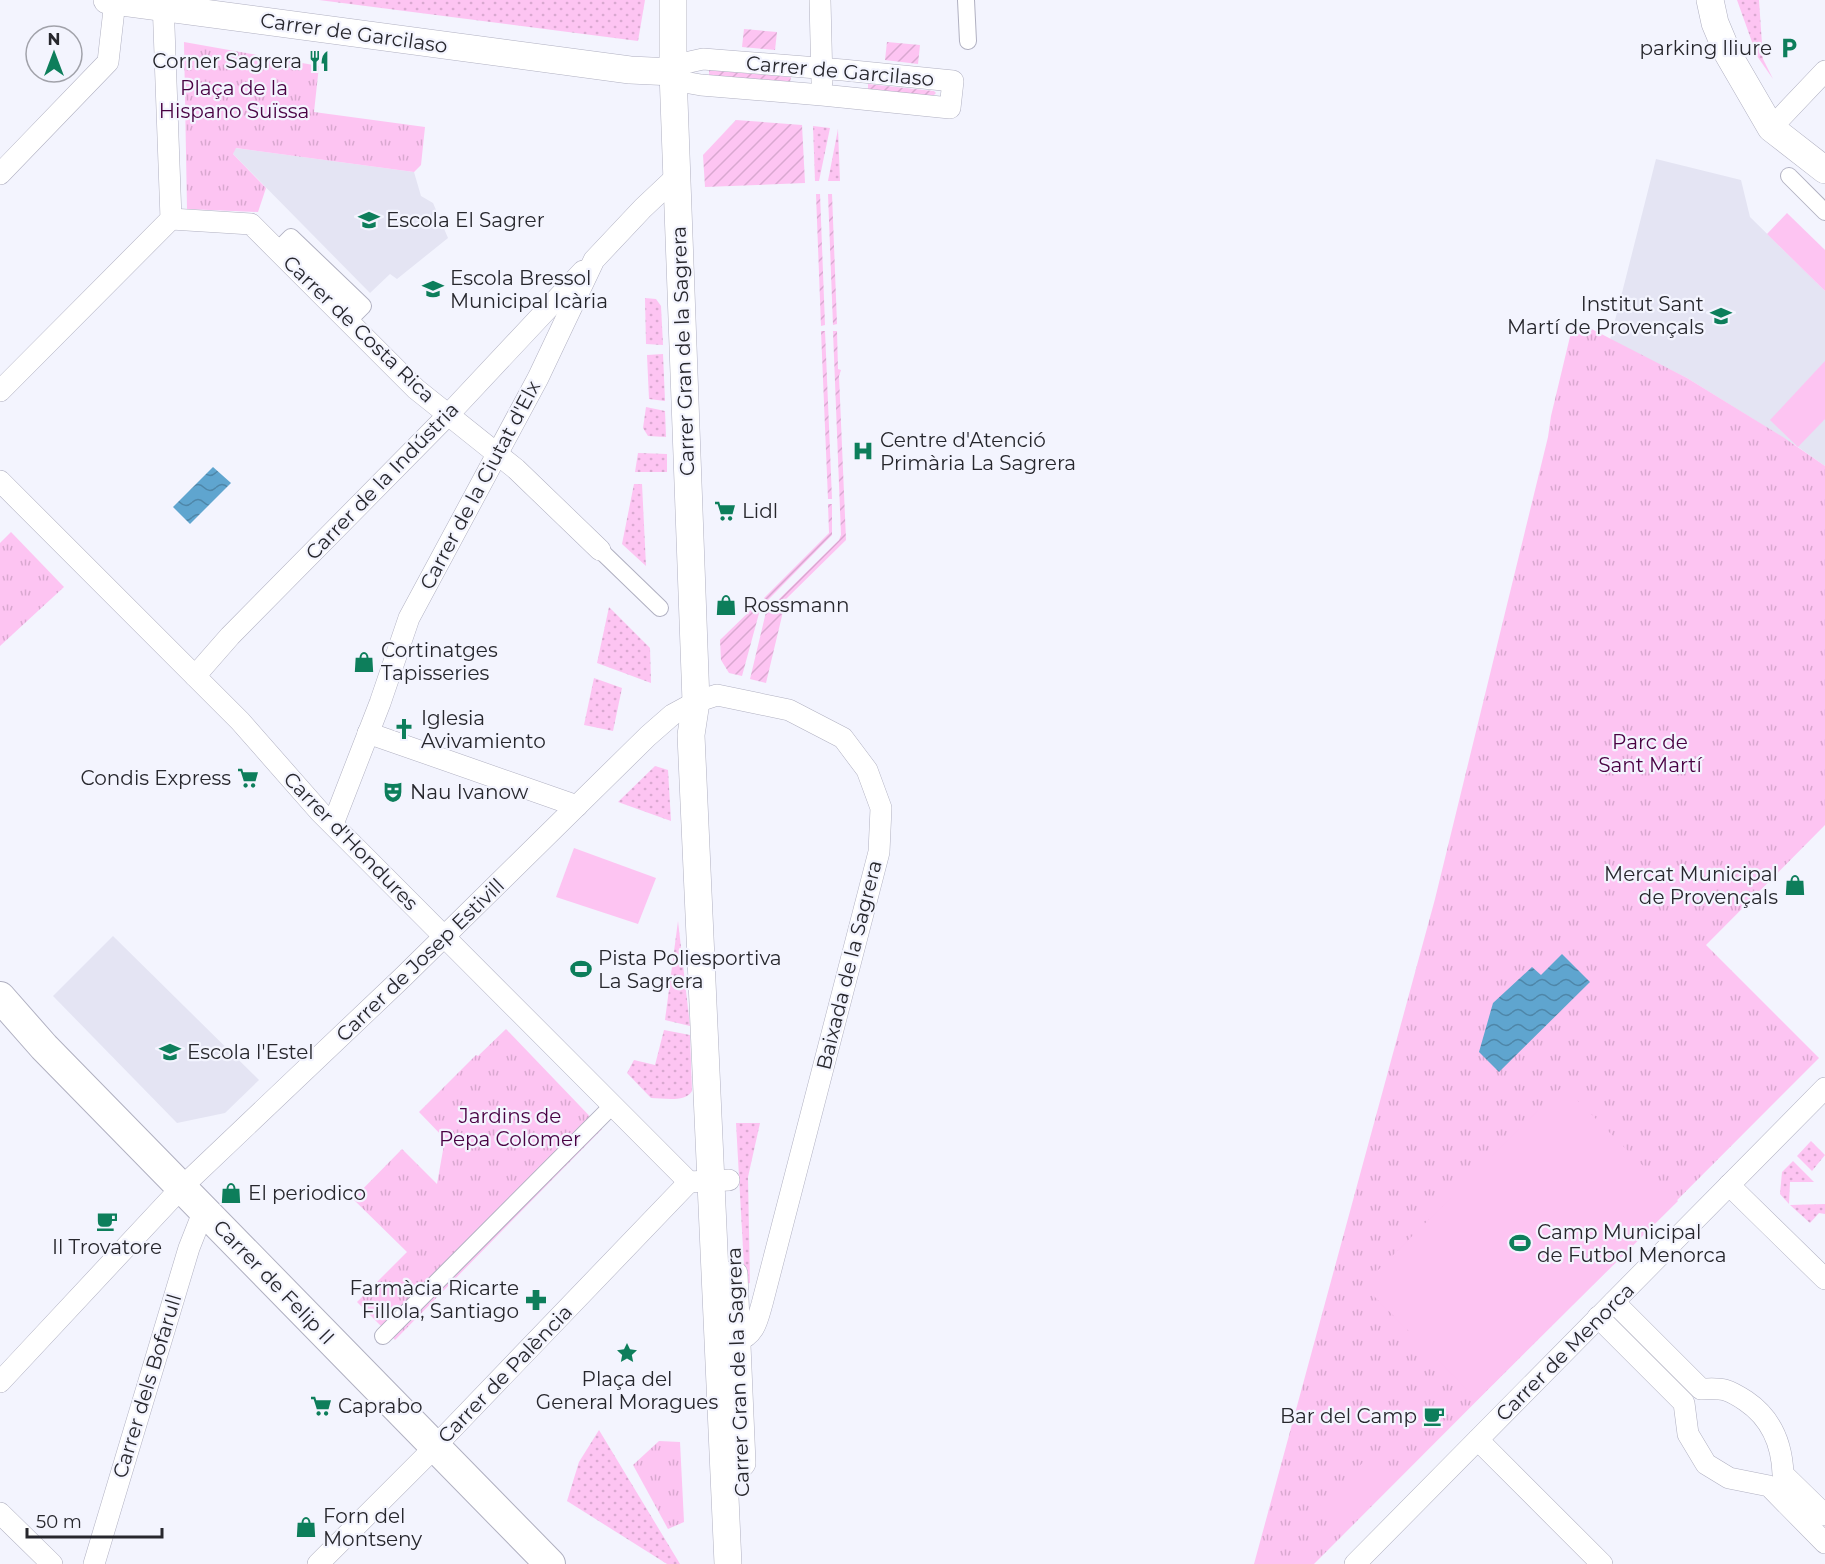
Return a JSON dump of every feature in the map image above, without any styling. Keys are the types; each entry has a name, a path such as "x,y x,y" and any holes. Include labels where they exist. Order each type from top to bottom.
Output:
{"main road":[{"name":"Carrer de Felip II","path":"0,997 44,1047 550,1564"}],"street":[{"name":"Carrer Gran de la Sagrera","path":"673,0 673,72 696,702 691,735 728,1564"},
{"path":"820,0 822,95"},
{"path":"966,0 968,41"},
{"path":"1710,0 1715,23 1728,54 1771,128 1825,170"},
{"name":"Carrer de Garcilaso","path":"111,1 164,4 630,70 673,72 685,63 703,59 953,81 950,108 700,85 684,82 673,72"},
{"path":"0,174 108,62 111,1"},
{"path":"0,391 171,219 164,4"},
{"path":"1771,128 1825,71"},
{"path":"1795,147 1825,150"},
{"name":"Carrer de la Ciutat d'Elx","path":"333,824 409,618 538,378 594,260 677,176"},
{"path":"1789,176 1825,212"},
{"name":"Carrer de Costa Rica","path":"171,219 251,224 416,389 516,468 660,608"},
{"name":"Carrer de Costa Rica","path":"291,237 363,306 353,316 283,245 291,237"},
{"name":"Carrer de la Indústria","path":"195,676 230,636 449,414 594,260"},
{"name":"Carrer d'Hondures","path":"0,481 240,722 333,824 613,1105 710,1181"},
{"name":"Baixada de la Sagrera","path":"696,702 717,695 789,710 843,738 867,770 881,808 879,852 762,1304 756,1326 750,1334 737,1341"},
{"name":"Carrer de Josep Estivill","path":"0,1382 182,1187 672,715 696,702"},
{"path":"368,733 576,806"},
{"name":"Carrer de Menorca","path":"1359,1563 1825,1088"},
{"path":"383,1336 613,1105"},
{"name":"Carrer Gran de la Sagrera","path":"710,1181 737,1341 746,1564"},
{"name":"Carrer de Palència","path":"318,1564 435,1446 710,1181"},
{"path":"1729,1185 1825,1279"},
{"name":"Carrer dels Bofarull","path":"94,1564 185,1259 196,1225 204,1210"},
{"path":"1614,1302 1701,1389 1725,1390 1753,1406 1766,1419 1775,1434 1783,1458 1783,1474 1825,1515"},
{"path":"1598,1317 1684,1403 1688,1434 1706,1464 1729,1478 1769,1486 1825,1543"},
{"path":"1478,1440 1602,1564"},
{"path":"0,1513 52,1564"}],"shaded area":[{"name":"Escola El Sagrer","path":"235,148 414,172 421,196 433,203 448,238 397,279 390,274 370,293 233,154"},
{"name":"Institut Sant Martí de Provençals","path":"1656,159 1741,180 1750,217 1825,291 1825,466 1687,378 1610,340"},
{"name":"Escola l'Estel","path":"113,936 259,1080 225,1113 177,1123 53,996"}],"green space":[{"path":"319,0 645,0 638,41"},
{"path":"1737,0 1759,0 1763,59 1773,79 1757,56"},
{"path":"744,29 777,32 775,50 742,47"},
{"name":"Plaça de la Hispano Suïssa","path":"184,42 319,66 314,112 425,127 421,165 414,172 236,148 233,154 266,188 258,212 187,209"},
{"path":"887,42 920,45 918,64 885,60"},
{"path":"709,70 791,77 790,82 709,76"},
{"path":"868,84 936,93 933,96 868,89"},
{"path":"736,120 802,125 805,183 705,187 703,155"},
{"path":"813,126 830,128 819,181 815,181"},
{"path":"838,129 840,181 828,181"},
{"path":"816,194 820,194 825,325 821,326"},
{"path":"828,194 832,194 837,324 833,325"},
{"path":"1787,213 1825,250 1825,291 1767,234"},
{"path":"645,298 656,299 661,306 663,345 646,344"},
{"name":"Parc de Sant Martí","path":"1574,320 1687,378 1783,437 1825,466 1825,825 1706,945 1819,1058 1314,1564 1254,1564 1435,899 1548,437"},
{"path":"821,331 825,331 832,499 828,499"},
{"path":"833,331 837,331 838,369 841,370 839,376 846,540 786,599 766,683 750,679 766,612 839,540 841,535"},
{"path":"663,354 665,401 649,399 647,355"},
{"path":"1825,361 1825,419 1798,447 1770,420"},
{"path":"646,407 665,411 666,437 648,436 643,428"},
{"path":"638,453 667,454 667,472 635,472"},
{"path":"634,484 642,484 646,566 622,544"},
{"path":"828,504 832,504 832,535 766,602 764,598 829,533"},
{"path":"11,532 64,587 0,646 0,543"},
{"path":"758,603 761,606 742,676 729,673 721,660 720,640"},
{"path":"609,607 650,648 651,683 597,663"},
{"path":"594,678 622,688 613,731 584,725"},
{"path":"655,766 668,770 671,821 618,802"},
{"path":"574,848 656,878 638,924 556,897"},
{"path":"678,921 690,1026 665,1020"},
{"name":"Jardins de Pepa Colomer","path":"506,1029 602,1129 395,1340 357,1302 407,1252 353,1199 402,1149 437,1184 445,1139 419,1112 476,1055 478,1056"},
{"path":"664,1030 690,1035 692,1091 684,1097 651,1098 627,1073 634,1060 655,1065"},
{"name":"Camp Municipal de Futbol Menorca","path":"1563,1086 1678,1201 1477,1400 1363,1285"},
{"path":"736,1123 760,1123 748,1177 750,1283 745,1284"},
{"path":"1811,1141 1825,1155 1812,1171 1797,1156"},
{"path":"1793,1161 1814,1182 1790,1182 1789,1204 1780,1194 1782,1172"},
{"path":"1825,1204 1825,1214 1819,1213 1810,1223 1790,1205"},
{"path":"599,1430 680,1564 667,1564 567,1501 579,1462"},
{"path":"659,1441 680,1442 684,1522 668,1529 633,1465"},
{"path":"1372,1453 1391,1470 1337,1525 1319,1507"}],"water":[{"path":"213,467 231,483 190,524 173,507"},
{"path":"1562,954 1590,982 1499,1072 1479,1052 1493,1003 1532,967 1541,975"}],"place":[{"name":"parking lliure","path":"1789,48"},
{"name":"Corner Sagrera","path":"319,61"},
{"name":"Escola El Sagrer","path":"369,220"},
{"name":"Escola Bressol Municipal Icària","path":"433,289"},
{"name":"Institut Sant Martí de Provençals","path":"1721,316"},
{"name":"Centre d'Atenció Primària La Sagrera","path":"863,451"},
{"name":"Lidl","path":"725,511"},
{"name":"Rossmann","path":"726,605"},
{"name":"Cortinatges Tapisseries","path":"364,662"},
{"name":"Iglesia Avivamiento","path":"404,729"},
{"name":"Condis Express","path":"248,778"},
{"name":"Nau Ivanow","path":"393,792"},
{"name":"Mercat Municipal de Provençals","path":"1795,885"},
{"name":"Pista Poliesportiva La Sagrera","path":"581,969"},
{"name":"Escola l'Estel","path":"170,1052"},
{"name":"El periodico","path":"231,1193"},
{"name":"Il Trovatore","path":"107,1221"},
{"name":"Camp Municipal de Futbol Menorca","path":"1520,1243"},
{"name":"Farmàcia Ricarte Fillola, Santiago","path":"536,1300"},
{"name":"Plaça del General Moragues","path":"627,1353"},
{"name":"Caprabo","path":"321,1406"},
{"name":"Bar del Camp","path":"1434,1416"},
{"name":"Forn del Montseny","path":"306,1527"}]}
